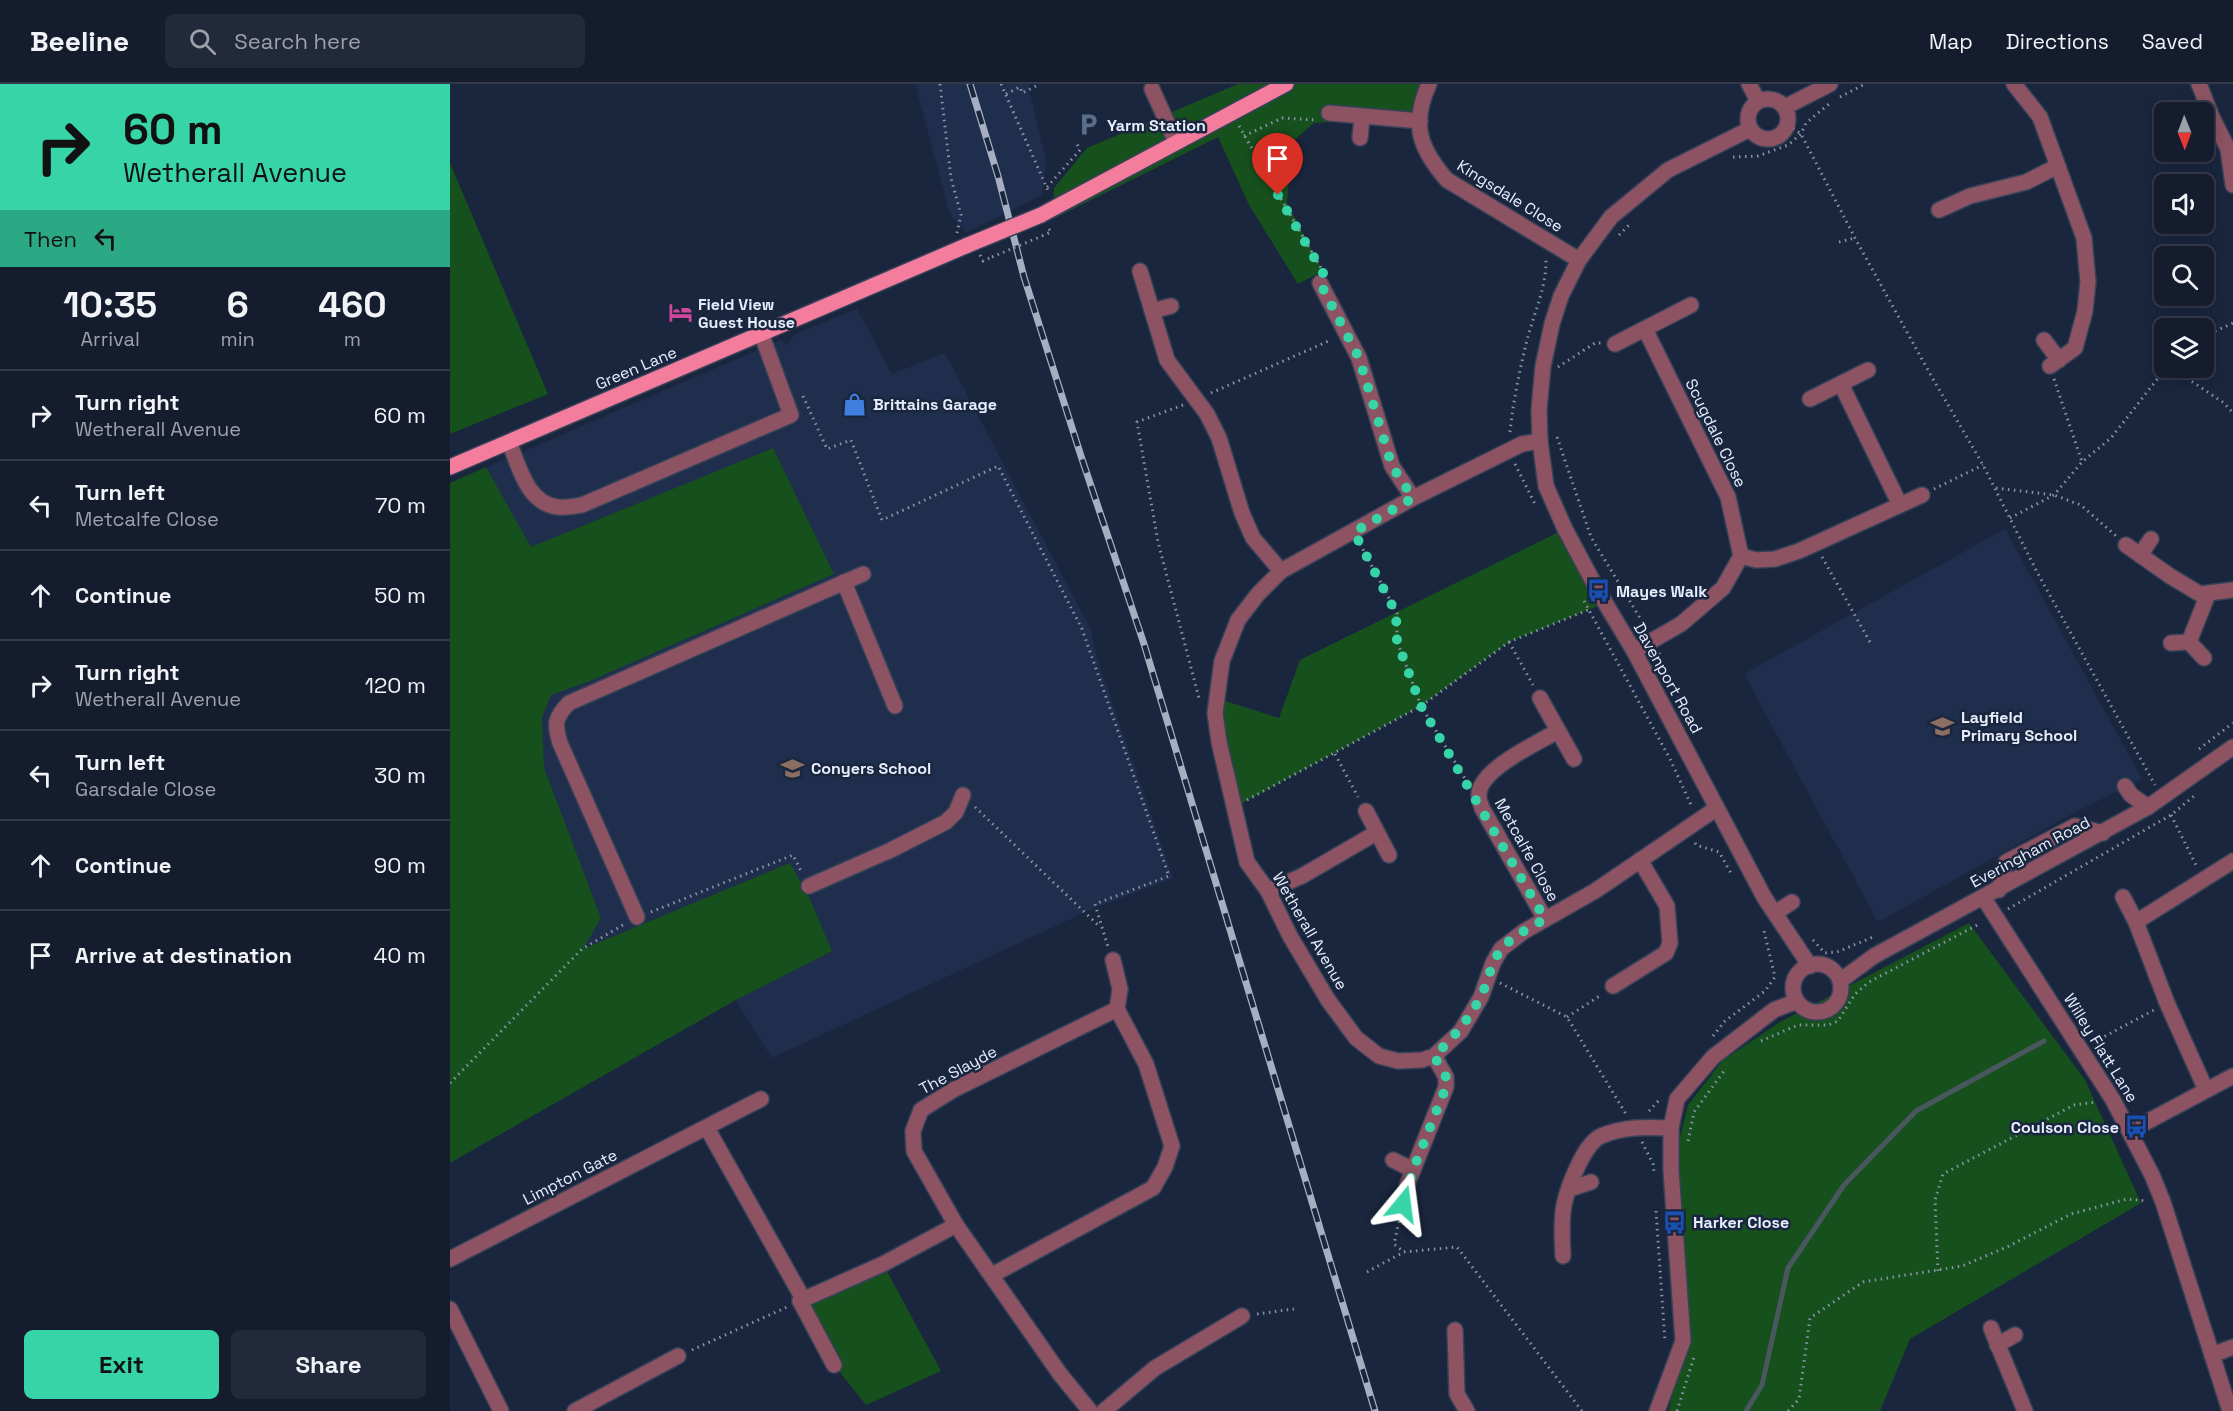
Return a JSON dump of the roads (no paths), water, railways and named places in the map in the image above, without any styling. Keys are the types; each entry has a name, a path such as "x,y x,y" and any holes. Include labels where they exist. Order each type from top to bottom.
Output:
{"main road":[{"path":"1176,142 1286,84"},
{"name":"Green Lane","path":"450,467 1055,209 1176,142"}],"street":[{"name":"Kingsdale Close","path":"1429,84 1422,99 1421,139 1431,161 1447,180 1579,260"},
{"path":"1749,84 1758,101"},
{"path":"1785,107 1830,84"},
{"path":"2014,84 2040,117 2084,238 2088,282 2085,311 2075,348 2055,363 2044,340"},
{"path":"2199,84 2228,149 2233,185"},
{"path":"1152,89 1176,142"},
{"path":"1767,98 1777,100 1785,107 1789,116 1788,125 1780,135 1764,139 1755,135 1750,129 1747,118 1751,107 1758,101 1767,98"},
{"path":"1329,113 1420,121"},
{"path":"1360,138 1362,117"},
{"name":"Davenport Road","path":"1750,129 1668,170 1611,218 1579,260 1552,324 1551,366 1539,410 1540,441 1546,486 1565,529 1634,651 1764,897 1810,966"},
{"path":"1939,210 1951,196 1970,196 2026,182 2058,166"},
{"path":"1140,271 1167,360 1197,400 1219,438 1242,513 1253,538 1281,571"},
{"path":"1320,283 1359,358 1392,466 1413,498"},
{"path":"1616,344 1691,305"},
{"path":"1152,311 1170,306"},
{"name":"Scugdale Close","path":"1645,329 1728,496 1742,556"},
{"path":"509,442 528,487 536,498 557,507 582,505 791,415 760,333"},
{"path":"1810,399 1868,370"},
{"path":"1841,384 1900,505"},
{"name":"Wetherall Avenue","path":"1434,1056 1422,1060 1398,1061 1379,1056 1356,1038 1328,1000 1290,936 1268,891 1247,862 1219,742 1215,713 1222,662 1238,620 1258,594 1281,571 1413,498 1522,444 1540,441"},
{"path":"1634,651 1681,624 1723,588 1742,556 1756,560 1775,559 1814,544 1922,495"},
{"path":"2140,555 2151,539"},
{"path":"2126,545 2200,594 2233,590"},
{"path":"637,917 560,743 555,728 559,713 569,703 863,574"},
{"path":"844,582 895,706"},
{"path":"2189,642 2208,594"},
{"path":"2171,644 2189,642"},
{"path":"2189,642 2204,658"},
{"path":"1540,698 1574,759"},
{"name":"Metcalfe Close","path":"1545,919 1482,808 1479,794 1483,781 1517,754 1558,731"},
{"name":"Everingham Road","path":"1840,981 1874,956 2163,799 2233,747"},
{"path":"2125,786 2131,795 2148,807"},
{"path":"808,886 891,850 946,822 956,812 963,795"},
{"path":"1407,1185 1446,1087 1446,1077 1434,1056 1461,1030 1481,997 1501,949 1523,932 1595,891 1717,808"},
{"path":"1366,811 1389,855"},
{"path":"1999,890 2006,862 2075,826 2103,833"},
{"path":"1268,891 1302,876 1376,834"},
{"path":"1613,986 1666,953 1670,943 1668,906 1640,860"},
{"path":"2136,922 2233,861"},
{"name":"Willey Flatt Lane","path":"1983,897 2113,1100 2152,1175 2230,1411"},
{"path":"2123,897 2136,922 2167,1003 2206,1090"},
{"path":"1775,913 1792,902"},
{"path":"992,1275 1153,1188 1165,1167 1172,1146 1146,1064 1118,1009 1120,989 1113,960"},
{"path":"1815,964 1828,967 1835,972 1840,981 1839,999 1831,1008 1821,1012 1807,1010 1797,1001 1793,990 1799,973 1810,966 1815,964"},
{"path":"1657,1411 1683,1341 1671,1170 1671,1128 1677,1099 1713,1057 1774,1010 1797,1001"},
{"name":"The Slayde","path":"1090,1411 1060,1374 956,1225 914,1151 913,1131 921,1110 953,1090 1118,1009"},
{"path":"2143,1124 2233,1076"},
{"name":"Limpton Gate","path":"450,1259 761,1099"},
{"path":"1563,1256 1565,1203 1585,1151 1599,1137 1633,1127 1671,1128"},
{"path":"707,1128 801,1295 800,1301 834,1365"},
{"path":"1393,1160 1413,1170"},
{"path":"1570,1189 1591,1182"},
{"path":"800,1301 883,1264 956,1225"},
{"path":"450,1310 501,1411"},
{"path":"1104,1411 1155,1368 1242,1316"},
{"path":"1991,1328 2025,1411"},
{"path":"1455,1330 1457,1394 1467,1411"},
{"path":"1997,1345 2015,1335"},
{"path":"2212,1355 2233,1347"},
{"path":"575,1411 678,1356"}],"waterway":[{"path":"1746,1411 1762,1385 1788,1268 1844,1185 1916,1111 2044,1041"}],"railway":[{"path":"970,84 998,176 1024,277 1144,644 1375,1411"}],"place":[{"name":"Yarm Station","path":"1089,125"},
{"name":"Field View Guest House","path":"680,313"},
{"name":"Brittains Garage","path":"855,404"},
{"name":"Mayes Walk","path":"1598,591"},
{"name":"Layfield Primary School","path":"1943,726"},
{"name":"Conyers School","path":"793,768"},
{"name":"Coulson Close","path":"2137,1127"},
{"name":"Harker Close","path":"1675,1222"}]}
